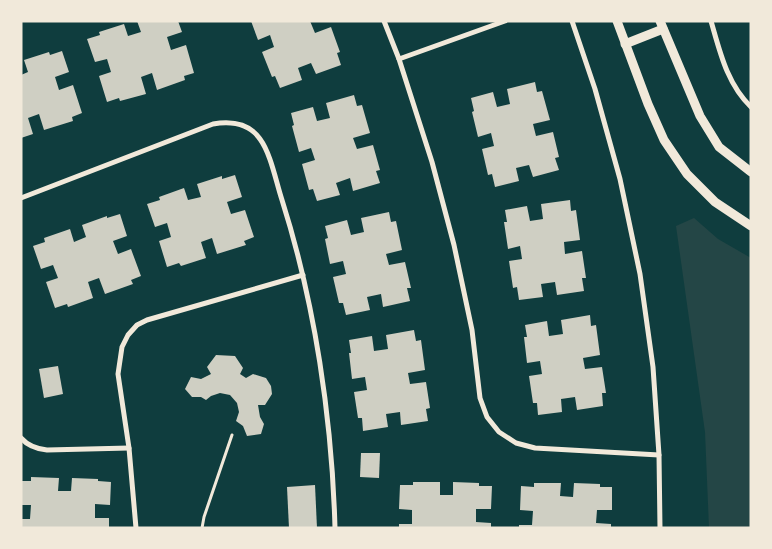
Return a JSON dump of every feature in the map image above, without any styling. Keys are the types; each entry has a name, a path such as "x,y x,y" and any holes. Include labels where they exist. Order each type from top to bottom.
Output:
{"street":[{"path":"384,21 399,59 432,162 454,245 472,330 480,398 487,417 499,432 516,443 535,448 659,454"},
{"path":"399,59 505,21"},
{"path":"572,21 595,89 618,170 640,274 652,367 659,454 660,528"},
{"path":"617,21 648,104 664,140 687,174 716,202 751,226"},
{"path":"711,21 723,63 736,89 751,106"},
{"path":"625,44 662,25 700,116 719,147 751,172"},
{"path":"21,198 213,124 226,122 239,124 250,129 260,138 266,150 285,209 303,275 322,375 334,482 335,528"},
{"path":"136,528 129,448 118,374 122,347 128,335 137,325 147,320 303,275"},
{"path":"21,438 36,448 48,450 129,448"}],"path":[{"path":"202,528 232,435"}],"shaded area":[{"path":"694,218 718,239 751,258 751,528 709,528 705,432 676,226"}],"building":[{"path":"137,21 178,21 182,32 167,37 171,50 186,45 194,73 184,76 185,80 157,90 152,73 141,77 146,94 120,101 119,98 107,102 99,76 111,72 107,59 95,62 87,39 100,35 99,32 124,24 128,36 141,32"},
{"path":"251,21 310,21 315,33 331,27 340,52 337,53 341,65 316,74 311,63 298,68 302,80 280,88 275,76 272,77 262,52 274,47 270,35 258,40"},
{"path":"62,51 69,72 55,77 59,90 73,85 82,113 72,117 73,121 44,130 39,114 28,118 33,134 21,138 21,75 28,72 24,60 49,52 50,55"},
{"path":"535,82 537,92 542,91 550,120 533,124 536,136 553,132 559,157 555,158 559,170 533,177 529,165 516,168 519,181 495,187 492,174 488,175 482,149 494,146 491,133 478,137 471,98 493,92 497,107 510,104 507,89"},
{"path":"354,95 357,106 362,105 370,133 353,138 357,149 373,145 380,170 376,171 380,183 353,191 350,178 336,183 340,195 317,201 313,189 309,190 302,164 315,160 311,148 299,152 292,126 294,125 291,113 313,107 317,121 330,118 326,103"},
{"path":"235,175 242,197 227,202 231,214 245,210 254,237 244,241 246,245 217,254 212,238 201,242 206,258 181,266 179,263 167,267 159,241 171,237 167,223 155,227 147,204 160,200 159,197 184,188 188,200 201,197 197,184 222,176 222,179"},
{"path":"570,200 571,211 576,210 580,240 564,242 565,254 582,251 586,278 582,278 584,291 557,295 555,282 541,284 543,297 519,300 517,287 513,288 509,261 522,259 520,246 508,249 504,222 507,222 505,210 527,206 530,221 543,219 541,204"},
{"path":"389,212 391,222 396,221 402,250 386,254 389,265 405,262 411,288 407,288 410,301 383,307 381,294 367,297 370,310 346,315 343,303 339,303 333,277 346,274 343,261 330,264 325,239 328,238 325,226 347,220 351,235 364,232 361,218"},
{"path":"120,214 127,236 113,241 118,254 131,249 141,276 131,280 133,284 105,294 99,278 88,282 93,298 68,307 67,304 55,308 46,282 58,278 53,265 41,269 33,246 45,242 44,238 70,229 74,242 86,237 82,225 107,216 107,218"},
{"path":"590,315 591,326 596,325 600,355 583,358 585,369 602,367 606,393 602,393 603,406 577,410 575,397 561,399 562,412 538,415 537,403 533,403 529,376 542,374 540,361 527,363 524,337 527,337 525,325 547,321 549,336 563,334 561,320"},
{"path":"414,330 416,341 421,340 425,370 408,373 410,384 426,382 430,408 426,409 428,421 401,425 400,412 386,414 388,427 363,431 362,418 358,418 354,392 367,390 365,377 352,379 349,340 372,336 374,351 388,349 386,335"},
{"path":"216,355 235,356 243,368 240,374 246,378 253,374 266,378 271,386 272,394 265,405 258,405 260,417 264,424 261,434 247,436 243,426 236,421 239,412 237,403 230,395 220,393 206,400 201,397 192,397 185,389 191,377 201,379 211,374 207,367"},
{"path":"58,366 63,394 44,398 39,369"},
{"path":"361,453 380,453 379,478 360,477"},
{"path":"31,477 59,478 58,491 71,491 72,478 98,479 98,481 111,482 110,505 95,504 95,518 109,518 109,528 21,528 21,519 30,519 31,505 21,505 21,481 31,481"},
{"path":"413,482 440,482 440,495 453,495 453,482 479,483 479,486 492,486 491,509 476,509 476,522 491,523 491,528 399,528 399,524 412,524 412,510 399,509 400,485 413,485"},
{"path":"534,483 561,483 560,496 573,497 574,483 600,484 600,487 612,487 612,510 597,510 596,523 611,524 611,528 519,528 519,525 532,525 533,511 520,510 521,486 534,487"},
{"path":"315,485 317,528 289,528 287,487"}]}
